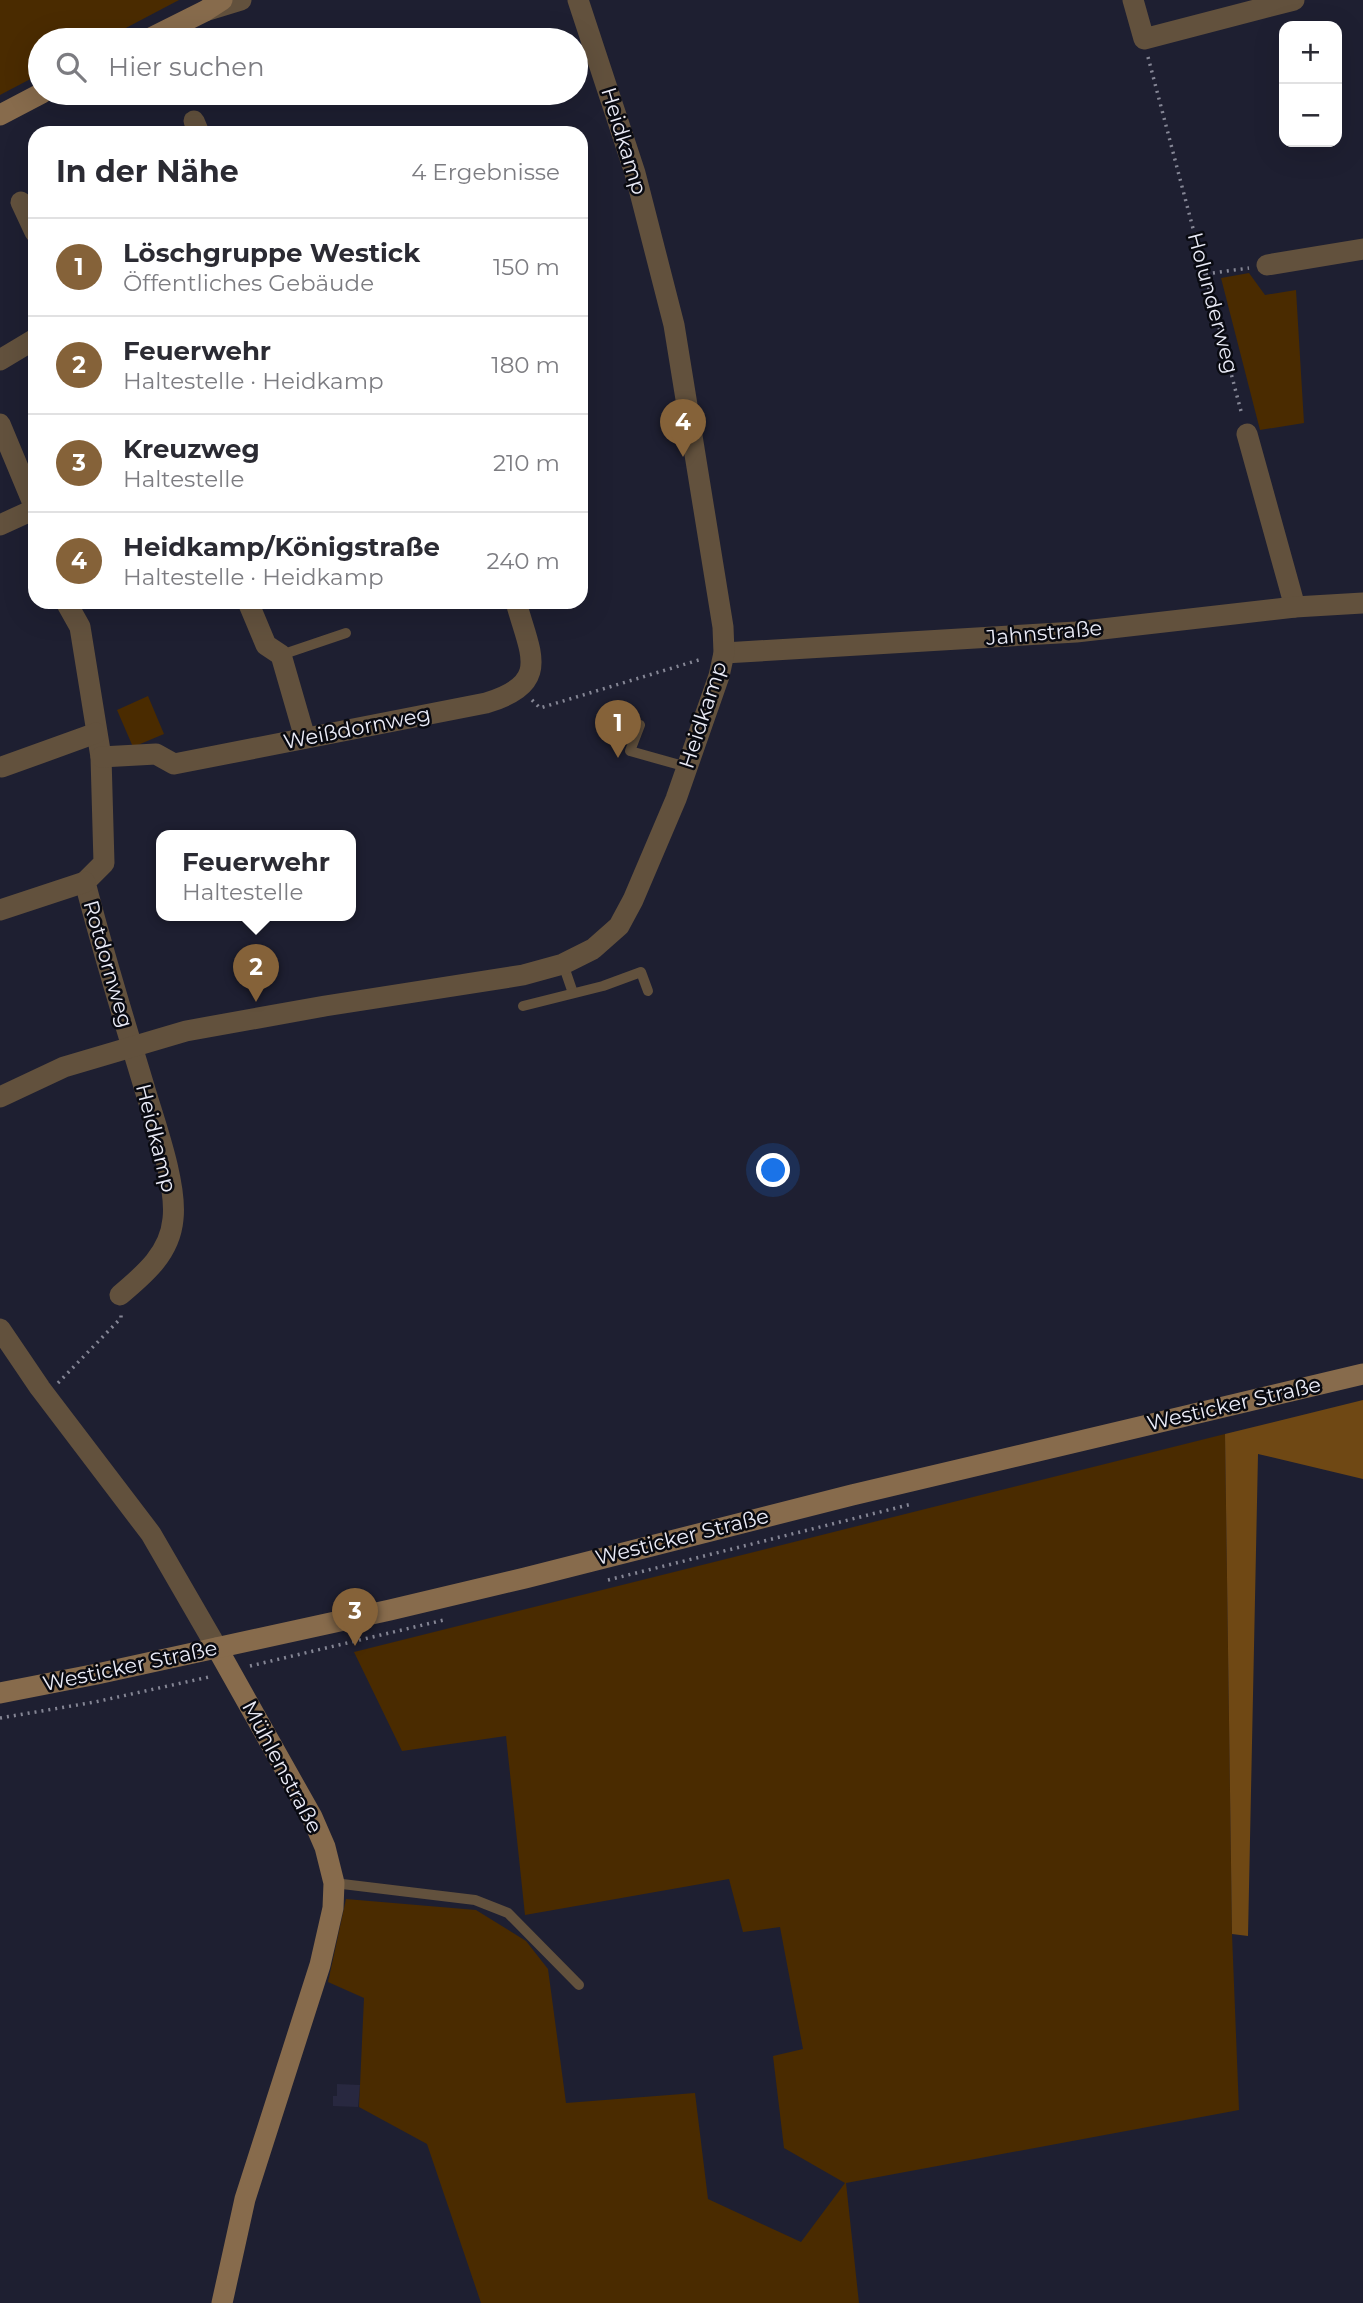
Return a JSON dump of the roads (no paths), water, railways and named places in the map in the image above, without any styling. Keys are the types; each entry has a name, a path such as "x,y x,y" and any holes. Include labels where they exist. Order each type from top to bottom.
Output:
{"street":[{"path":"171,28 214,6 241,0"},
{"name":"Heidkamp","path":"578,0 587,28"},
{"path":"1133,0 1144,39 1294,0"},
{"name":"Heidkamp","path":"0,1097 64,1067 131,1045 186,1031 523,975 563,964 593,949 619,926 639,888 687,767 719,676 724,653 723,627 674,325 635,173 588,30"},
{"path":"0,115 28,100"},
{"path":"21,202 28,217"},
{"path":"1267,265 1363,249"},
{"path":"0,360 28,343"},
{"path":"0,424 28,491"},
{"path":"1247,434 1294,607"},
{"path":"0,526 28,512"},
{"name":"Jahnstraße","path":"724,653 1076,632 1294,607 1363,603"},
{"name":"Rotdornweg","path":"0,910 85,882 104,863 101,757 80,627 70,609"},
{"path":"251,609 266,645 281,654 305,738"},
{"name":"Weißdornweg","path":"101,757 156,754 174,764 507,697 521,688 531,674 531,658 518,609"},
{"path":"2,767 96,733"},
{"name":"Rotdornweg","path":"85,882 131,1045"},
{"name":"Heidkamp","path":"120,1295 151,1270 165,1247 174,1218 171,1185 131,1045"},
{"name":"Mühlenstraße","path":"0,1329 45,1395 151,1534 312,1817 325,1847 334,1883 333,1908 320,1965 245,2199 222,2303"},
{"name":"Westicker Straße","path":"0,1693 217,1648 525,1578 839,1498 1363,1374"}],"lane":[{"path":"281,654 346,633"},
{"path":"640,725 630,751 687,767"},
{"path":"563,964 573,993"},
{"path":"523,1006 641,972 648,992"},
{"path":"334,1883 475,1900 509,1913 579,1985"}],"place":[{"name":"Heidkamp/Königstraße","path":"683,457"},
{"name":"Löschgruppe Westick","path":"618,758"},
{"name":"Feuerwehr","path":"256,1002"},
{"name":"Kreuzweg","path":"355,1646"}]}
